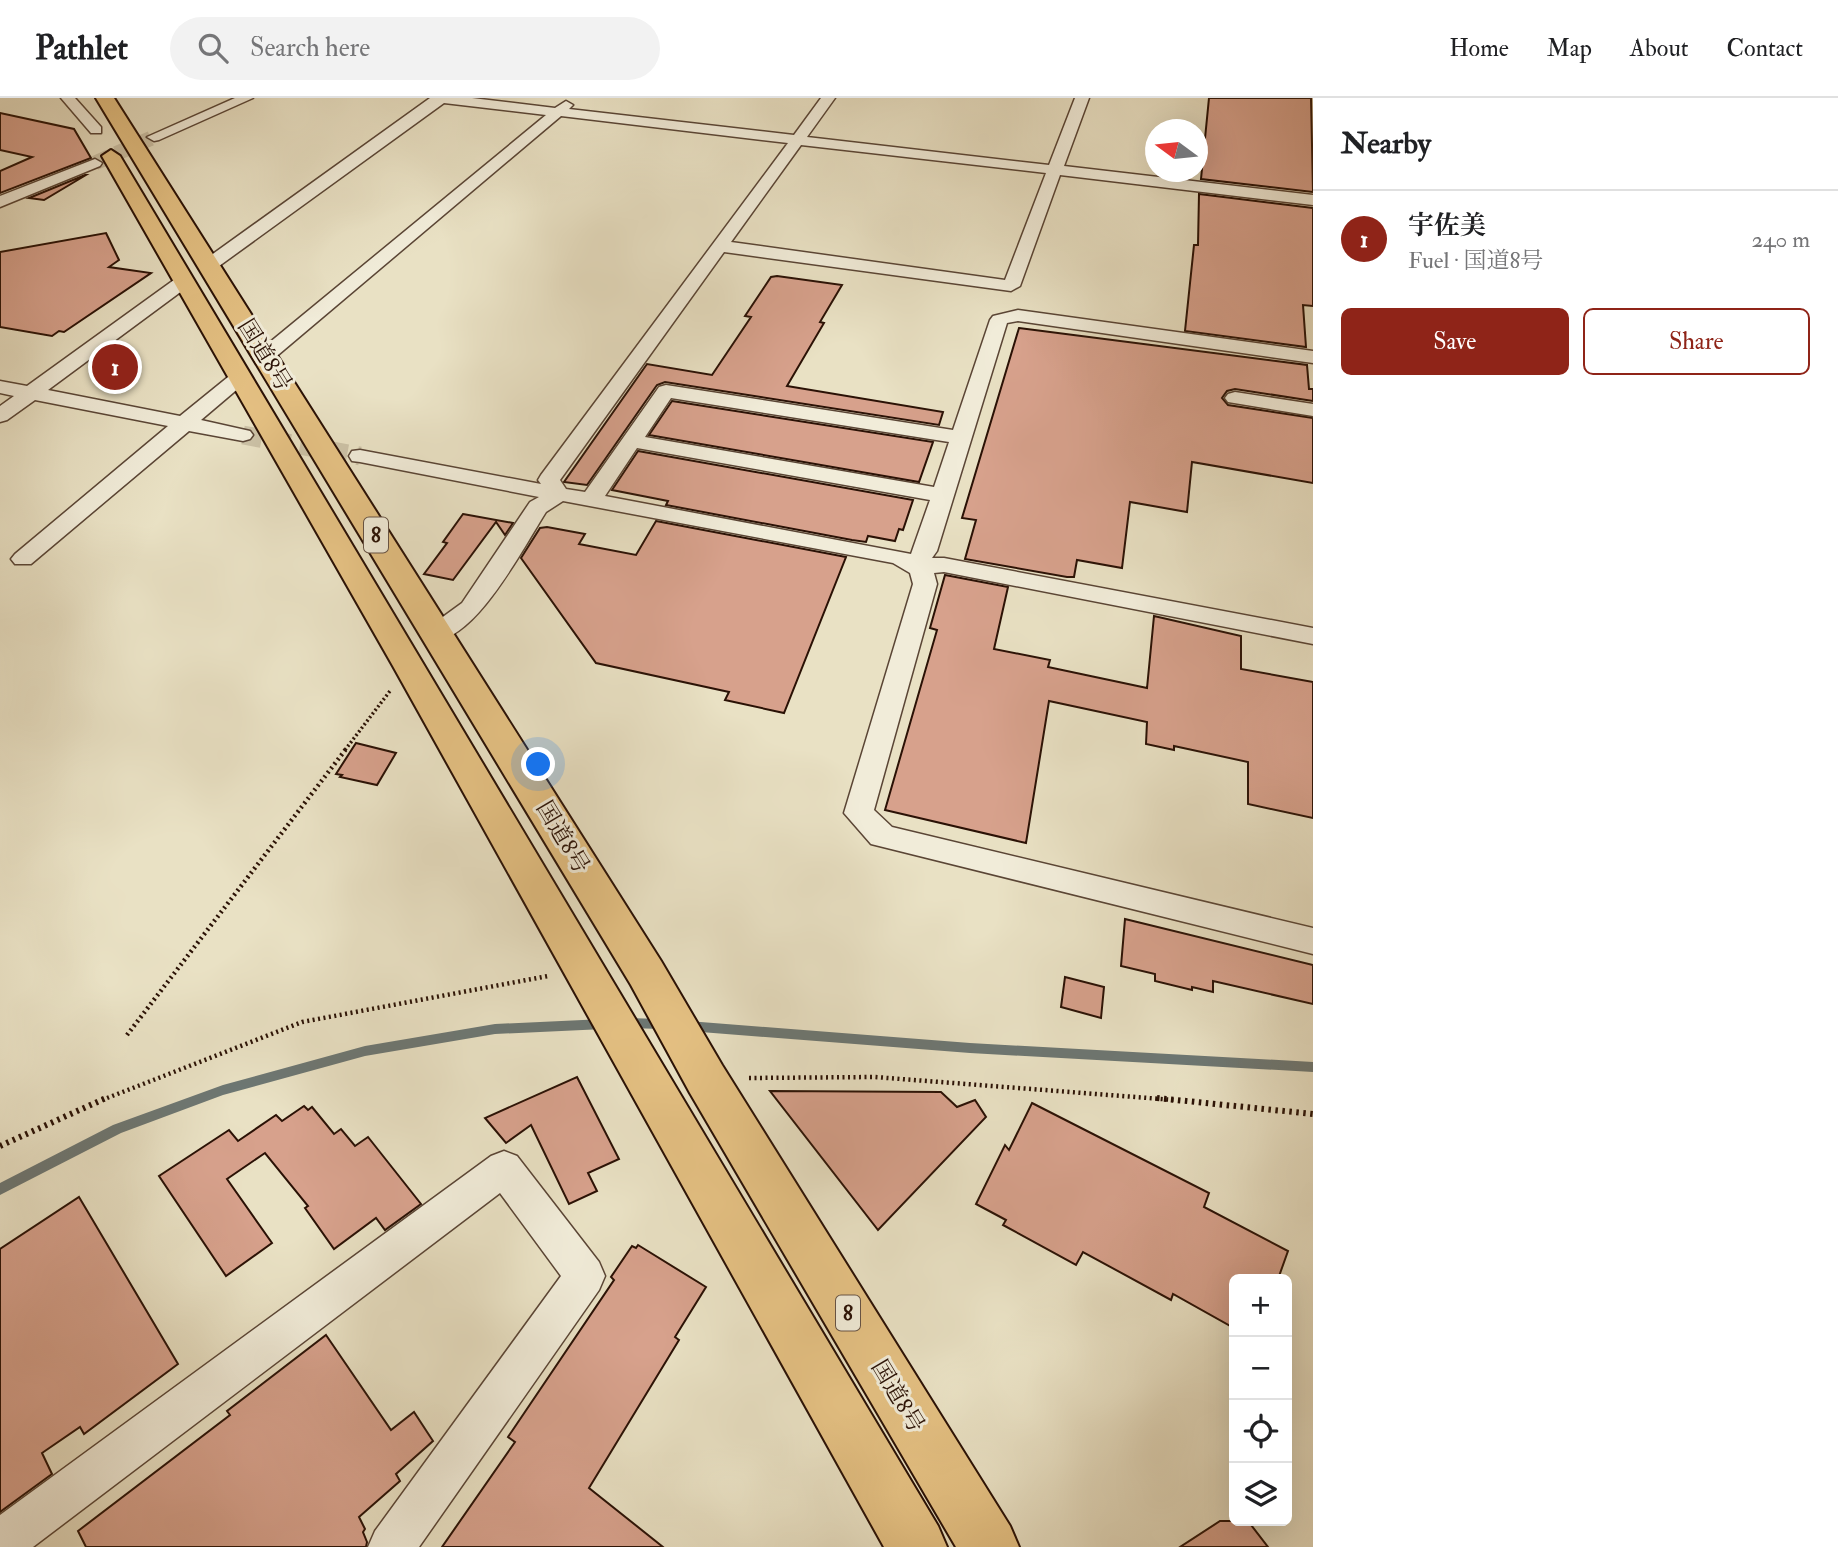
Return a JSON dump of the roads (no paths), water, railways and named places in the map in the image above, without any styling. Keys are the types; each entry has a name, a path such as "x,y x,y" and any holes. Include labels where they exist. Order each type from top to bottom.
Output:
{"highway":[{"name":"国道8号","path":"78,98 96,130 197,273 265,356 646,973 708,1083 989,1547"},
{"name":"国道8号","path":"105,98 197,273 240,377 410,666 917,1547"}],"street":[{"path":"68,98 96,130"},
{"path":"154,137 246,98"},
{"path":"0,416 440,98 1313,200"},
{"path":"265,356 574,98"},
{"path":"558,494 549,480 828,98"},
{"path":"720,246 1011,286 1082,98"},
{"path":"0,202 95,163"},
{"path":"915,566 925,551 999,320 1018,315 1313,357"},
{"path":"23,559 240,377"},
{"path":"0,387 243,435"},
{"path":"591,500 666,391 961,438"},
{"path":"1235,398 1313,410"},
{"path":"631,441 942,495"},
{"path":"360,456 900,557 922,570 925,584 859,813 882,836 1313,941"},
{"path":"438,633 471,608 538,507 558,494"},
{"path":"915,566 944,565 1313,636"},
{"path":"0,1543 504,1168 585,1276 391,1547"}],"waterway":[{"path":"626,1023 663,1024"},
{"path":"0,1189 117,1129 223,1090 365,1051 495,1029 604,1024"},
{"path":"688,1026 970,1048 1313,1067"}],"tunnel":[{"path":"95,163 154,137"},
{"path":"243,435 360,456"}],"place":[{"name":"宇佐美","path":"115,367"}]}
